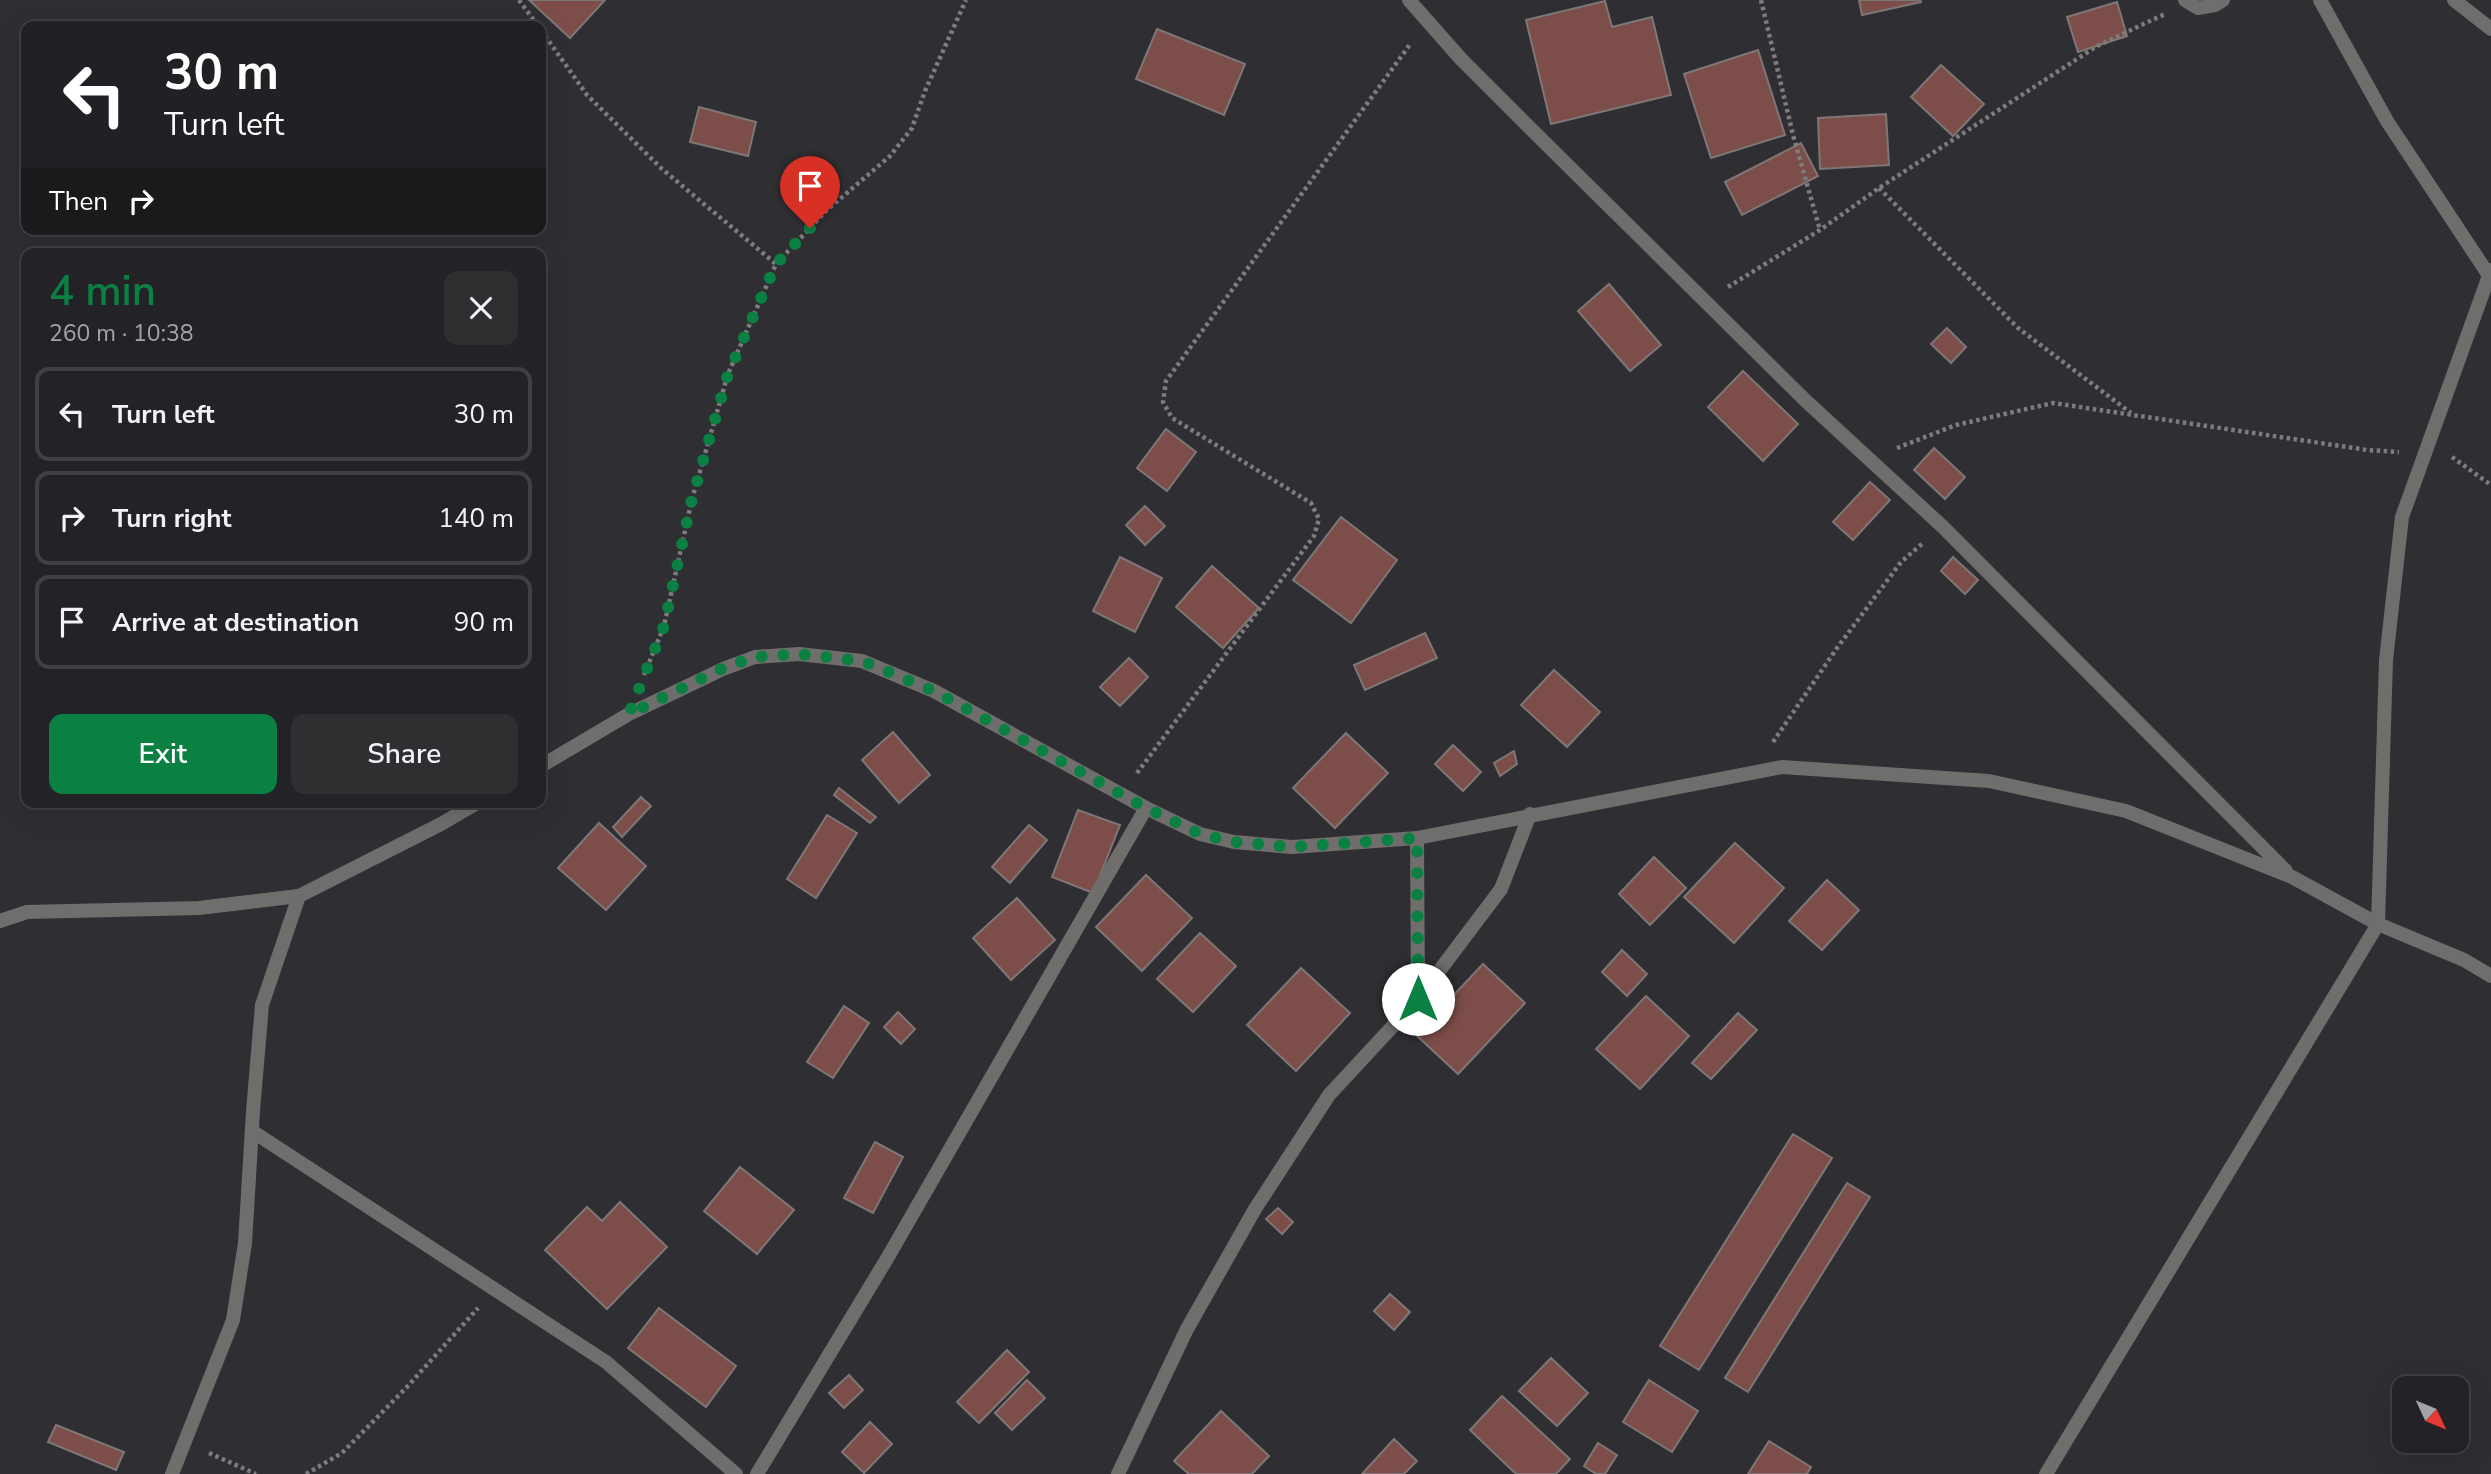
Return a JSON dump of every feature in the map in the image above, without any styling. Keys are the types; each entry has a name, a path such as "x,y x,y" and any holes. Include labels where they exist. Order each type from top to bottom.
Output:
{"street":[{"path":"1409,0 1518,117 1806,401 1943,527 2292,877"},
{"path":"2187,2 2199,8 2215,5 2222,0"},
{"path":"2046,1474 2378,924 2386,660 2402,517 2490,272 2387,121 2320,0"},
{"path":"2454,0 2491,29"},
{"path":"546,763 629,714 723,668 755,657 799,654 862,661 934,691 1146,808 1200,834 1234,842 1292,847 1417,838 1782,767 1989,781 2126,811 2292,877 2378,924 2464,960 2491,976"},
{"path":"0,921 27,912 199,908 299,896 468,808"},
{"path":"757,1474 888,1257 1146,808"},
{"path":"1118,1474 1187,1329 1255,1209 1329,1095 1418,999 1501,888 1530,814"},
{"path":"1417,838 1418,999"},
{"path":"172,1474 233,1320 245,1243 262,1005 299,896"},
{"path":"252,1132 606,1362 736,1474"}],"path":[{"path":"519,0 534,21"},
{"path":"629,714 664,626 692,499 728,374 776,264 827,210 890,156 912,128 925,91 966,0"},
{"path":"1761,0 1790,122 1820,230"},
{"path":"1705,300 1820,230 1879,188 2097,46 2187,2"},
{"path":"1122,793 1314,536 1319,519 1311,503 1172,418 1163,402 1166,381 1427,21"},
{"path":"546,38 587,96 662,169 776,264"},
{"path":"1879,188 2018,328 2132,414"},
{"path":"1870,459 1956,425 2053,403 2389,453 2428,446 2491,485"},
{"path":"1752,772 1837,648 1901,562 1943,527"},
{"path":"306,1474 342,1453 417,1377 495,1289"},
{"path":"185,1443 256,1474"}],"building":[{"path":"529,0 605,0 570,38"},
{"path":"1859,0 1920,0 1921,2 1862,15"},
{"path":"1605,1 1612,27 1652,17 1671,95 1551,124 1526,20"},
{"path":"2117,2 2127,36 2078,52 2067,17"},
{"path":"1157,29 1245,64 1224,115 1136,79"},
{"path":"1758,50 1785,135 1711,158 1684,74"},
{"path":"1941,65 1984,104 1953,136 1911,97"},
{"path":"699,107 756,122 748,156 690,142"},
{"path":"1886,114 1889,165 1820,169 1818,118"},
{"path":"1801,143 1818,176 1742,215 1725,182"},
{"path":"1609,284 1661,345 1630,371 1578,311"},
{"path":"1947,328 1966,347 1951,363 1931,344"},
{"path":"1743,371 1798,424 1763,461 1708,407"},
{"path":"1166,429 1196,452 1167,491 1137,468"},
{"path":"1934,448 1965,477 1945,499 1914,470"},
{"path":"1870,482 1890,500 1853,540 1833,522"},
{"path":"1145,506 1165,526 1145,545 1126,525"},
{"path":"1341,517 1397,560 1351,623 1293,580"},
{"path":"1120,557 1162,578 1135,632 1093,611"},
{"path":"1953,557 1978,580 1965,594 1941,571"},
{"path":"1212,566 1259,608 1223,648 1176,607"},
{"path":"1425,633 1437,658 1365,690 1354,665"},
{"path":"1129,658 1148,677 1120,706 1100,687"},
{"path":"1554,670 1600,712 1567,747 1521,705"},
{"path":"893,732 930,775 899,803 862,760"},
{"path":"1346,733 1388,773 1335,828 1293,788"},
{"path":"1453,745 1481,772 1463,791 1435,764"},
{"path":"1514,751 1517,764 1500,776 1494,763"},
{"path":"839,788 876,817 870,823 834,795"},
{"path":"641,797 651,806 622,837 613,827"},
{"path":"1078,810 1120,825 1093,893 1052,877"},
{"path":"827,815 857,833 816,898 787,879"},
{"path":"599,823 646,866 606,910 558,868"},
{"path":"1029,825 1047,840 1010,883 992,867"},
{"path":"1735,843 1784,888 1734,943 1684,897"},
{"path":"1654,857 1686,888 1650,925 1619,894"},
{"path":"1146,875 1192,918 1142,971 1096,927"},
{"path":"1827,880 1859,910 1822,950 1789,921"},
{"path":"1017,898 1055,940 1011,980 973,938"},
{"path":"1200,933 1236,966 1193,1012 1157,979"},
{"path":"1622,950 1647,974 1627,996 1602,972"},
{"path":"1483,964 1525,1003 1458,1074 1416,1035"},
{"path":"1301,968 1350,1013 1296,1071 1247,1025"},
{"path":"1646,996 1689,1036 1640,1089 1596,1049"},
{"path":"844,1006 869,1023 833,1078 807,1062"},
{"path":"898,1012 915,1029 901,1044 884,1027"},
{"path":"1738,1013 1757,1030 1711,1079 1692,1063"},
{"path":"1793,1134 1832,1158 1699,1370 1660,1346"},
{"path":"875,1142 903,1157 873,1213 844,1198"},
{"path":"740,1167 794,1210 757,1254 704,1211"},
{"path":"1847,1183 1870,1197 1748,1392 1725,1378"},
{"path":"620,1202 667,1247 607,1309 545,1250 587,1207 602,1221"},
{"path":"1278,1208 1293,1222 1282,1234 1266,1219"},
{"path":"1390,1294 1410,1312 1394,1330 1374,1311"},
{"path":"659,1308 736,1366 706,1407 628,1348"},
{"path":"1007,1350 1029,1372 979,1423 957,1402"},
{"path":"1551,1358 1588,1393 1557,1426 1519,1391"},
{"path":"849,1375 863,1390 844,1408 829,1393"},
{"path":"1027,1380 1045,1398 1012,1430 995,1413"},
{"path":"1649,1380 1698,1411 1672,1452 1623,1422"},
{"path":"1502,1396 1570,1459 1556,1474 1516,1474 1470,1430"},
{"path":"1221,1411 1269,1456 1252,1474 1189,1474 1174,1461"},
{"path":"870,1422 892,1444 864,1473 842,1452"},
{"path":"56,1425 124,1452 116,1470 48,1442"},
{"path":"1394,1439 1417,1461 1404,1474 1362,1474"},
{"path":"1769,1441 1811,1467 1807,1474 1748,1474"},
{"path":"1598,1443 1617,1455 1605,1474 1596,1474 1584,1466"}],"route":[{"path":"810,228 776,264 728,374 692,499 664,626 629,714 723,668 755,657 799,654 862,661 934,691 1146,808 1200,834 1234,842 1292,847 1417,838 1418,999"}]}
